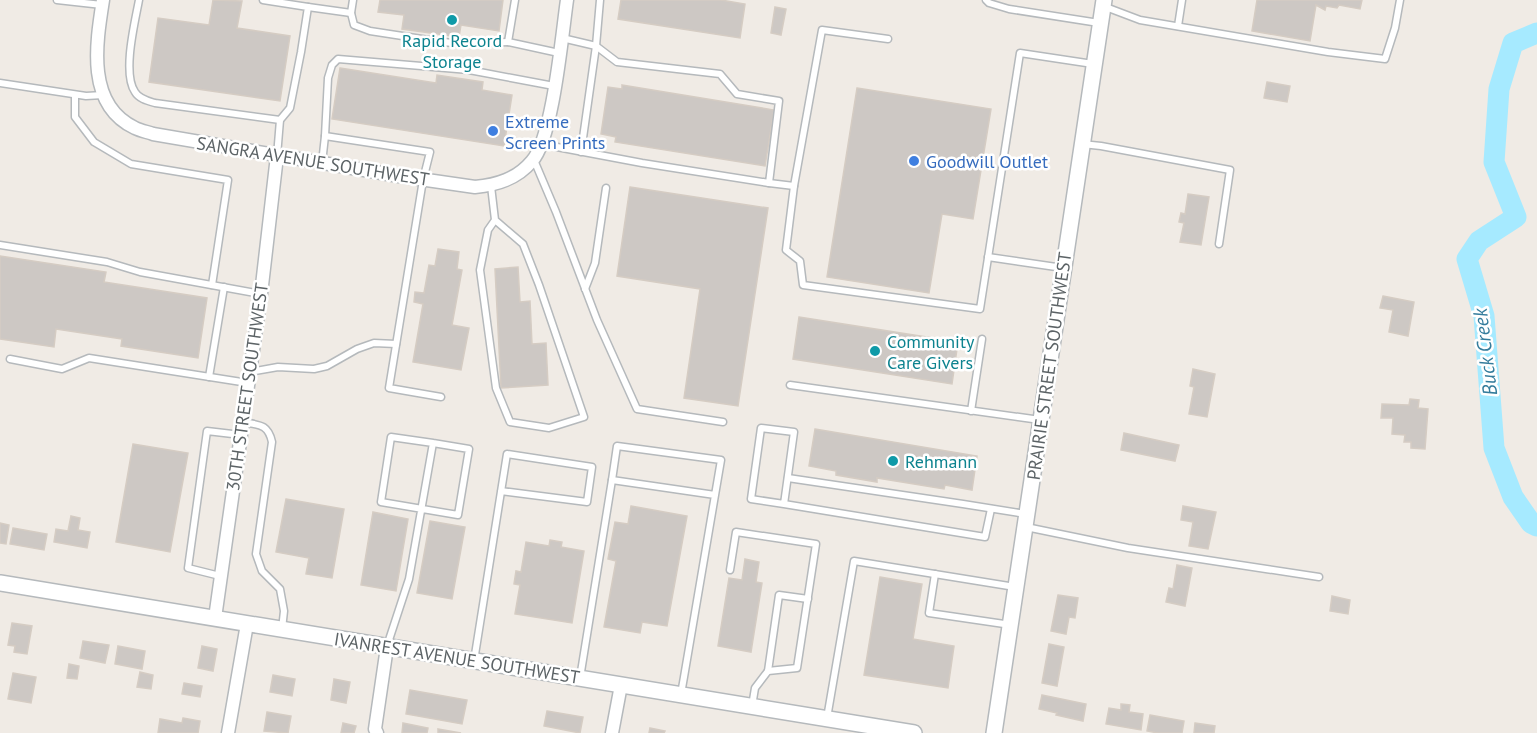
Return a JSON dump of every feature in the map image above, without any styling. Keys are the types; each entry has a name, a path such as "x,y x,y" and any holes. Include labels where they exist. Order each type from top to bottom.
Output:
{"street":[{"path":"534,160 547,125 567,0"},
{"path":"102,3 97,58 103,95"},
{"name":"PRAIRIE STREET SOUTHWEST","path":"994,733 1103,3"},
{"name":"SANGRA AVENUE SOUTHWEST","path":"103,95 121,118 135,128 153,134 423,180 475,187 490,186 503,183 534,160"},
{"name":"30TH STREET SOUTHWEST","path":"215,618 261,294 277,156"},
{"name":"IVANREST AVENUE SOUTHWEST","path":"0,583 914,733"},
{"path":"228,733 247,624"},
{"path":"377,733 375,729 387,647"},
{"path":"612,733 621,685"}],"lane":[{"path":"57,0 102,3"},
{"path":"139,0 130,55 130,79 136,94 144,100 155,103 280,120"},
{"path":"263,0 351,12"},
{"path":"353,0 351,12 354,25 370,31 460,44 508,42 559,53"},
{"path":"508,42 515,0"},
{"path":"581,152 600,0"},
{"path":"986,0 1009,9 1100,23"},
{"path":"1178,26 1182,0"},
{"path":"1103,3 1140,20 1328,52 1385,59 1395,28 1400,0"},
{"path":"277,156 280,120 290,108 308,7"},
{"path":"888,39 822,30 794,186 786,250 800,261 803,285 980,309 1020,53 1094,64"},
{"path":"561,38 596,46 617,62 720,74 737,94 780,101 769,183"},
{"path":"322,164 328,78 332,64 338,59 470,70 554,86"},
{"path":"0,83 75,95 103,95"},
{"path":"75,95 75,117 94,142 131,164 228,180 212,285"},
{"path":"325,136 430,152 423,180 389,388 441,397"},
{"path":"541,144 642,163 794,186"},
{"path":"1082,144 1230,170 1219,244"},
{"path":"534,160 597,320 637,409 723,422"},
{"path":"490,186 495,220 523,244 584,417 549,428 510,422 496,388 480,270 488,230 495,220"},
{"path":"585,288 595,263 606,188"},
{"path":"0,245 107,262 140,272 261,294"},
{"path":"988,257 1063,268"},
{"path":"209,377 224,287"},
{"path":"971,411 982,339"},
{"path":"10,359 62,369 89,358 209,377 249,377 278,367 314,369 327,366 374,342 396,344"},
{"path":"790,385 1041,420"},
{"path":"243,422 262,426 270,432 272,442 256,554 262,571 280,589 284,611 282,629"},
{"path":"784,504 794,432 761,428 751,499 985,537 990,509"},
{"path":"221,576 188,568 207,431 241,435"},
{"path":"391,437 432,443 469,449 458,515 381,502 391,437"},
{"path":"387,647 409,579 432,443"},
{"path":"580,679 617,446 721,460 681,695"},
{"path":"474,661 501,491 507,454 592,467 587,502 501,491"},
{"path":"788,478 990,509 1128,548 1319,577"},
{"path":"612,480 715,495"},
{"path":"730,570 736,532 816,544 797,668 768,670"},
{"path":"827,719 855,561 1016,587"},
{"path":"935,574 928,613 1011,625"},
{"path":"752,707 755,688 768,670 779,595 808,599"}],"building":[{"path":"213,0 242,1 237,28 290,36 280,101 149,82 158,18 209,25"},
{"name":"Rapid Record Storage","path":"380,0 503,0 499,31 461,25 459,37 402,29 404,15 378,12"},
{"path":"621,0 721,0 745,4 740,38 618,19"},
{"path":"1257,0 1362,0 1360,9 1339,5 1337,8 1326,6 1325,10 1316,5 1310,41 1252,31"},
{"path":"775,7 786,9 781,35 771,33"},
{"path":"340,68 436,83 437,75 483,82 482,90 512,95 504,146 332,119"},
{"path":"1267,82 1290,86 1287,102 1264,98"},
{"path":"622,85 774,110 765,166 615,142 616,137 601,134 608,87 622,89"},
{"name":"Goodwill Outlet","path":"857,88 991,109 973,219 942,214 929,293 827,277"},
{"path":"630,187 768,208 738,406 684,398 700,289 617,276"},
{"path":"1188,194 1209,197 1201,245 1180,242 1184,223 1179,222 1181,213 1185,214"},
{"path":"438,249 459,252 457,269 462,270 452,325 469,328 461,370 413,362 423,304 414,302 415,292 424,293 429,265 435,266"},
{"path":"0,256 106,272 104,282 207,298 198,358 121,346 122,339 56,329 54,347 0,339"},
{"path":"518,267 520,302 530,301 532,344 546,343 548,385 501,388 495,269"},
{"path":"1383,296 1414,302 1408,336 1389,332 1393,310 1380,308"},
{"name":"Community Care Givers","path":"799,317 958,342 952,384 793,359"},
{"path":"1193,369 1215,374 1207,417 1189,414 1194,387 1190,386"},
{"path":"1410,399 1419,400 1418,408 1428,409 1425,449 1411,448 1411,442 1404,442 1405,435 1392,434 1393,418 1381,418 1382,404 1409,405"},
{"name":"Rehmann","path":"815,429 977,456 972,490 945,485 944,489 877,478 877,482 836,475 836,471 809,466"},
{"path":"1124,433 1179,445 1175,461 1121,450"},
{"path":"133,444 188,453 170,552 116,542"},
{"path":"286,499 344,509 332,578 306,574 309,558 276,552"},
{"path":"631,506 687,516 667,626 642,622 640,633 604,627 616,561 608,559 615,522 628,524"},
{"path":"1183,506 1216,512 1208,549 1189,546 1193,522 1181,520"},
{"path":"373,512 408,519 396,591 361,585"},
{"path":"71,516 80,518 78,530 90,532 87,548 54,542 56,529 68,531"},
{"path":"430,521 465,527 452,599 417,593"},
{"path":"0,523 9,525 6,544 0,543"},
{"path":"13,528 47,534 44,550 10,544"},
{"path":"550,540 562,542 561,547 584,551 572,623 515,614 520,585 514,584 516,571 521,572 526,542 549,546"},
{"path":"745,559 759,562 756,582 762,583 751,652 718,646 729,578 742,580"},
{"path":"1177,565 1192,568 1185,606 1166,602 1169,588 1173,589"},
{"path":"880,577 922,584 913,639 954,646 948,688 864,675"},
{"path":"1058,595 1078,598 1075,618 1069,617 1066,634 1051,631"},
{"path":"1332,596 1350,600 1348,614 1330,611"},
{"path":"12,623 32,626 27,654 14,652 15,646 8,645"},
{"path":"83,641 109,645 105,663 80,658"},
{"path":"1049,644 1064,647 1057,686 1042,683"},
{"path":"118,646 145,651 142,669 115,664"},
{"path":"202,646 217,649 213,671 198,668"},
{"path":"69,664 79,666 77,679 67,678"},
{"path":"140,672 153,675 151,689 137,687"},
{"path":"13,673 36,677 31,703 8,699"},
{"path":"273,675 295,679 292,696 270,692"},
{"path":"334,679 350,682 346,703 331,700"},
{"path":"184,683 202,686 200,697 182,694"},
{"path":"410,690 467,700 462,724 406,714"},
{"path":"1042,695 1086,704 1083,721 1039,709"},
{"path":"1121,704 1130,705 1129,712 1143,714 1141,730 1106,724 1109,708 1121,710"},
{"path":"547,711 583,717 580,733 544,726"},
{"path":"267,712 291,716 288,733 264,731"},
{"path":"1150,715 1184,721 1182,733 1147,731"},
{"path":"183,718 200,721 198,733 158,733 160,719 182,723"},
{"path":"343,723 356,726 354,733 341,733"},
{"path":"403,723 428,728 427,733 402,733"},
{"path":"1195,723 1215,726 1214,733 1194,733"},
{"path":"650,728 665,731 664,733 649,733"},
{"path":"438,729 461,733 438,733"}],"waterway":[{"name":"Buck Creek","path":"1537,33 1513,43 1499,89 1494,162 1516,217 1479,241 1467,259 1484,316 1494,448 1513,497 1531,523 1537,526"}],"place":[{"name":"Rapid Record Storage","path":"452,20"},
{"name":"Extreme Screen Prints","path":"493,131"},
{"name":"Goodwill Outlet","path":"914,161"},
{"name":"Community Care Givers","path":"875,351"},
{"name":"Rehmann","path":"893,461"}]}
